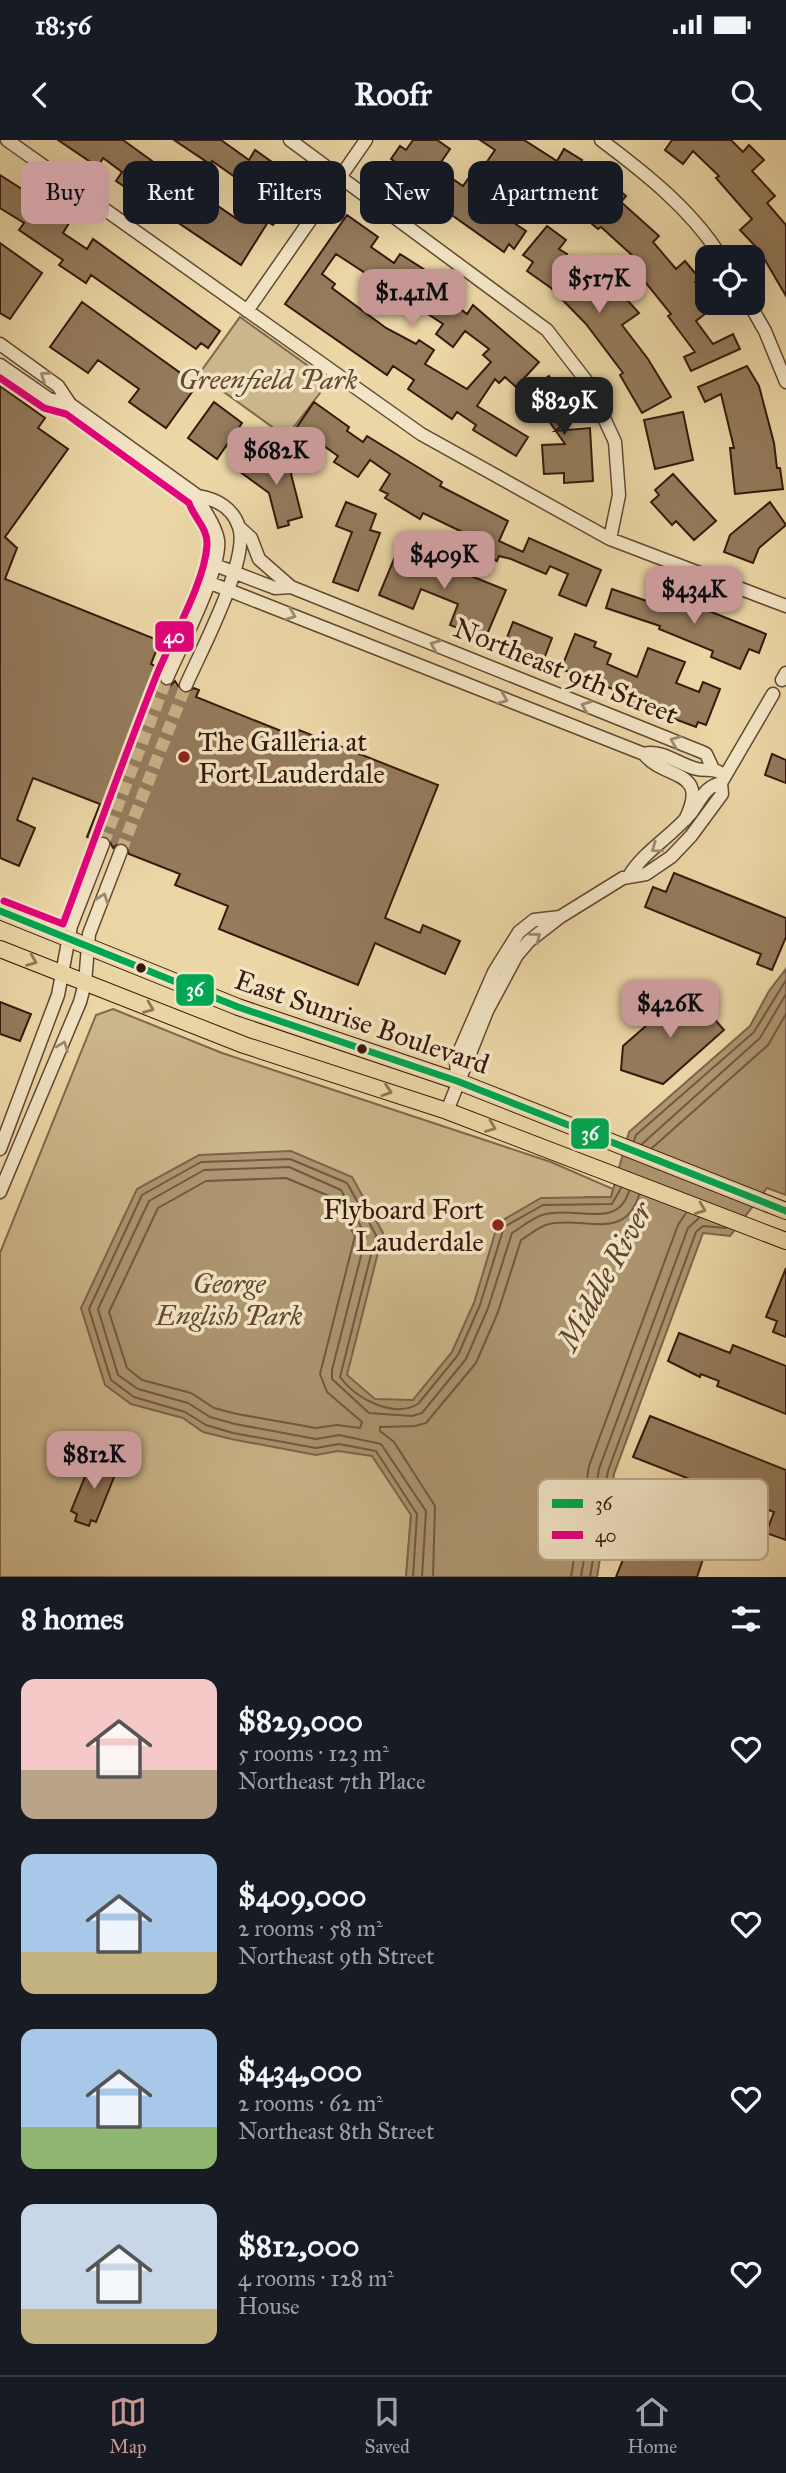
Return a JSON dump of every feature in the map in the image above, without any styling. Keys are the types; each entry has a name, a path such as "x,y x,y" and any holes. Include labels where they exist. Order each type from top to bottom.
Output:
{"main road":[{"name":"East Sunrise Boulevard","path":"0,911 238,1007 457,1081 786,1211"},
{"name":"East Sunrise Boulevard","path":"0,949 244,1045 447,1111 786,1241"}],"street":[{"path":"7,140 421,434 610,539 786,606"},
{"path":"290,140 318,161"},
{"path":"346,167 366,140"},
{"path":"601,140 643,171 708,236 714,245"},
{"path":"346,182 547,330 588,383 615,442 619,495 610,539"},
{"path":"247,311 307,224"},
{"path":"756,315 786,382"},
{"path":"0,344 58,386 70,404 198,496 215,499 226,508 239,527 251,538 259,559 291,587"},
{"path":"0,365 48,399 70,404"},
{"path":"167,678 215,565 218,541 212,519 203,511 198,496"},
{"path":"186,685 235,573 239,527"},
{"name":"Northeast 9th Street","path":"215,565 275,588 291,587 706,754 713,769 723,779"},
{"name":"Northeast 9th Street","path":"208,582 643,754 649,761 685,778 693,792 691,807 685,820"},
{"path":"447,1111 457,1081 456,1059 494,972 519,932 534,920 560,917 629,876 646,874 683,846 722,794 723,779 773,694"},
{"name":"Northeast 9th Street","path":"643,754 653,752 699,770 713,769"},
{"path":"629,876 638,861 665,842 685,820 709,786 723,779"},
{"path":"0,1149 64,974 69,938 103,844"},
{"path":"0,1192 54,1069 85,982 88,946 121,851"}],"green space":[{"name":"Greenfield Park","path":"240,317 325,378 320,393 286,437 199,374"},
{"name":"George English Park","path":"113,1009 222,1053 551,1162 613,1189 611,1197 585,1197 474,1303 452,1352 411,1515 406,1577 0,1577 0,1253 96,1015"}],"water":[{"name":"Middle River","path":"786,969 786,1195 767,1188 730,1236 703,1233 613,1479 538,1479 538,1560 600,1560 597,1577 406,1577 411,1515 372,1456 338,1451 316,1455 203,1432 183,1418 131,1404 105,1385 81,1308 137,1189 199,1155 291,1151 352,1177 383,1233 347,1375 375,1399 413,1400 452,1352 474,1303 498,1223 541,1198 611,1197 629,1132 750,1026 769,991"}],"building":[{"path":"58,140 123,140 152,161 123,161 123,186 116,181 122,172 109,161 103,158 101,161 89,161"},
{"path":"174,140 221,140 249,160 255,150 271,161 233,161 233,176 219,166 219,161 206,161"},
{"path":"413,140 437,140 450,149 442,161 391,159 400,146 406,150"},
{"path":"480,140 524,140 557,161 487,161 495,150"},
{"path":"672,140 731,140 743,152 749,145 764,160 752,171 775,196 767,203 786,225 786,296 765,260 765,245 754,245 740,230 752,219 716,178 719,176 693,151 683,164 665,150"},
{"path":"564,149 581,161 557,161"},
{"path":"0,175 21,188 21,221 0,208"},
{"path":"468,179 468,224 516,224 526,231 514,249 509,244 504,252 454,217 454,180 463,186"},
{"path":"623,204 659,236 653,242 676,269 685,261 695,273 695,315 704,315 696,321 713,344 733,334 740,349 691,371 684,357 695,352 668,316 671,314 637,272 644,266 601,227 598,229 592,224 623,224"},
{"path":"219,207 233,216 233,224 267,224 241,265 180,224 219,224"},
{"path":"347,215 378,237 371,247 394,263 400,254 458,291 451,302 467,314 473,305 539,362 516,387 505,377 499,383 495,379 477,406 528,437 516,456 473,430 476,425 457,412 452,419 408,389 414,380 393,366 387,375 285,304 341,224 346,224","holes":["336,254 443,324 436,334 453,347 465,331 489,349 483,355 491,362 467,389 425,364 434,350 419,340 416,344 386,328 332,288 335,284 322,274"]},
{"path":"23,224 68,224 63,233 87,249 93,239 220,331 208,348 201,343 196,349 91,275 86,283 59,265 63,260 19,230"},
{"path":"547,226 566,240 559,249 567,254 561,262 575,277 592,261 639,313 622,325 648,359 671,397 642,413 620,375 623,373 586,324 551,288 527,271 533,262 523,255"},
{"path":"0,243 42,273 10,319 0,313"},
{"path":"82,302 197,385 166,428 129,402 139,389 98,360 88,373 50,347"},
{"path":"747,366 759,386 783,489 735,494 730,448 734,448 721,394 705,402 698,387"},
{"path":"549,376 577,416 556,431 528,391"},
{"name":"The Galleria at Fort Lauderdale","path":"0,386 45,418 38,428 68,449 5,537 17,548 5,579 160,641 151,664 157,667 155,672 159,674 163,686 169,687 175,681 183,693 194,688 199,690 196,697 296,737 299,730 438,785 385,918 420,933 423,925 460,941 445,974 375,943 358,985 219,929 228,906 175,885 180,874 129,854 125,843 119,843 113,848 107,836 95,840 87,837 100,804 33,778 17,820 35,828 19,866 0,858"},
{"path":"214,402 242,423 217,459 188,438"},
{"path":"314,402 349,427 347,431 363,442 367,436 442,482 440,486 508,521 499,541 523,552 529,538 601,570 586,606 559,595 568,574 550,566 546,574 499,556 497,561 475,550 479,540 423,513 420,519 385,498 388,494 380,490 390,474 370,460 358,477 334,462 338,456 297,427"},
{"path":"683,412 693,460 655,469 644,420"},
{"path":"590,428 593,481 564,483 564,473 544,474 542,445 565,444 556,431"},
{"path":"252,453 278,472 288,458 297,464 291,474 302,517 288,521 289,525 278,528 269,493 239,471"},
{"path":"673,474 716,521 694,540 676,521 672,525 651,502 659,495 655,490"},
{"path":"346,502 376,514 370,530 380,533 358,591 333,582 352,532 336,526"},
{"path":"770,502 786,525 759,548 753,563 724,552 730,535"},
{"path":"399,547 506,590 485,639 450,625 458,604 421,589 413,609 379,595"},
{"path":"612,589 667,608 672,596 766,634 759,653 749,649 740,669 711,657 713,651 659,629 660,626 606,608"},
{"path":"513,622 552,638 542,664 503,648"},
{"path":"575,634 596,642 594,647 611,654 607,664 637,677 648,648 685,662 676,683 699,692 703,682 720,689 706,725 698,722 696,727 664,715 611,694 613,689 561,669"},
{"path":"772,754 786,760 786,783 765,775"},
{"path":"674,873 786,918 786,937 772,970 757,964 761,954 645,907 653,887 666,892"},
{"path":"688,989 724,1030 663,1084 621,1070 623,1046"},
{"path":"0,1002 31,1014 20,1041 0,1034"},
{"path":"786,1268 786,1337 773,1332 777,1321 766,1317"},
{"path":"679,1333 730,1353 733,1345 786,1366 786,1414 717,1386 719,1381 701,1374 700,1377 668,1361"},
{"path":"650,1416 786,1470 786,1540 768,1534 774,1512 768,1510 768,1479 689,1479 633,1457"},
{"path":"93,1457 118,1467 96,1522 91,1520 89,1526 75,1521 77,1514 71,1511"},
{"path":"623,1560 703,1560 697,1577 616,1577"}],"tunnel":[{"path":"103,844 167,678"},
{"path":"121,851 186,685"}],"transit line":[{"name":"40","path":"0,378 44,408 66,414 189,503 207,539 205,560 194,593 157,674 63,924 4,901"},
{"name":"36","path":"0,911 238,1007 457,1081 786,1211"}],"place":[{"name":"The Galleria at Fort Lauderdale","path":"184,757"},
{"name":"Flyboard Fort Lauderdale","path":"498,1225"}]}
